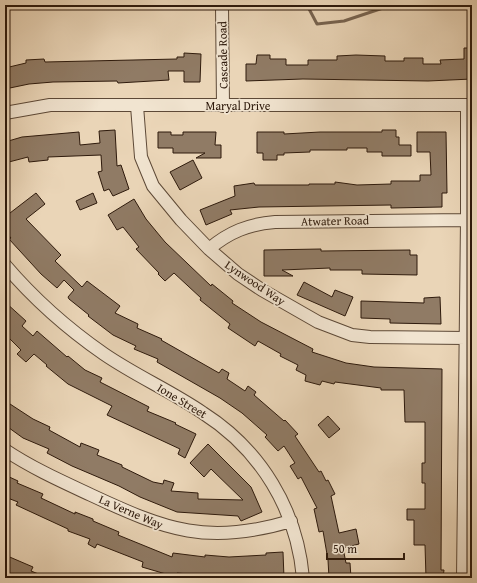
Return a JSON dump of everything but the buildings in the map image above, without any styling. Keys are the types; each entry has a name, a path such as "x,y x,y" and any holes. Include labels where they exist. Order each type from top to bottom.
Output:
{"street":[{"name":"Cascade Road","path":"222,5 223,106"},
{"name":"Maryal Drive","path":"5,113 50,105 469,105"},
{"path":"463,578 469,105"},
{"name":"Lynwood Way","path":"137,106 138,140 141,157 146,172 163,198 209,249 238,274 262,290 318,322 335,329 370,337 466,338"},
{"name":"Atwater Road","path":"209,249 234,231 258,224 275,222 467,220"},
{"name":"Ione Street","path":"5,265 28,291 83,338 127,369 203,412 238,440 267,474 279,494 291,521 298,543 303,578"},
{"name":"La Verne Way","path":"5,450 44,473 162,526 183,530 226,534 269,528 291,521"}],"waterway":[{"path":"307,5 317,24 344,21 392,5"}]}
